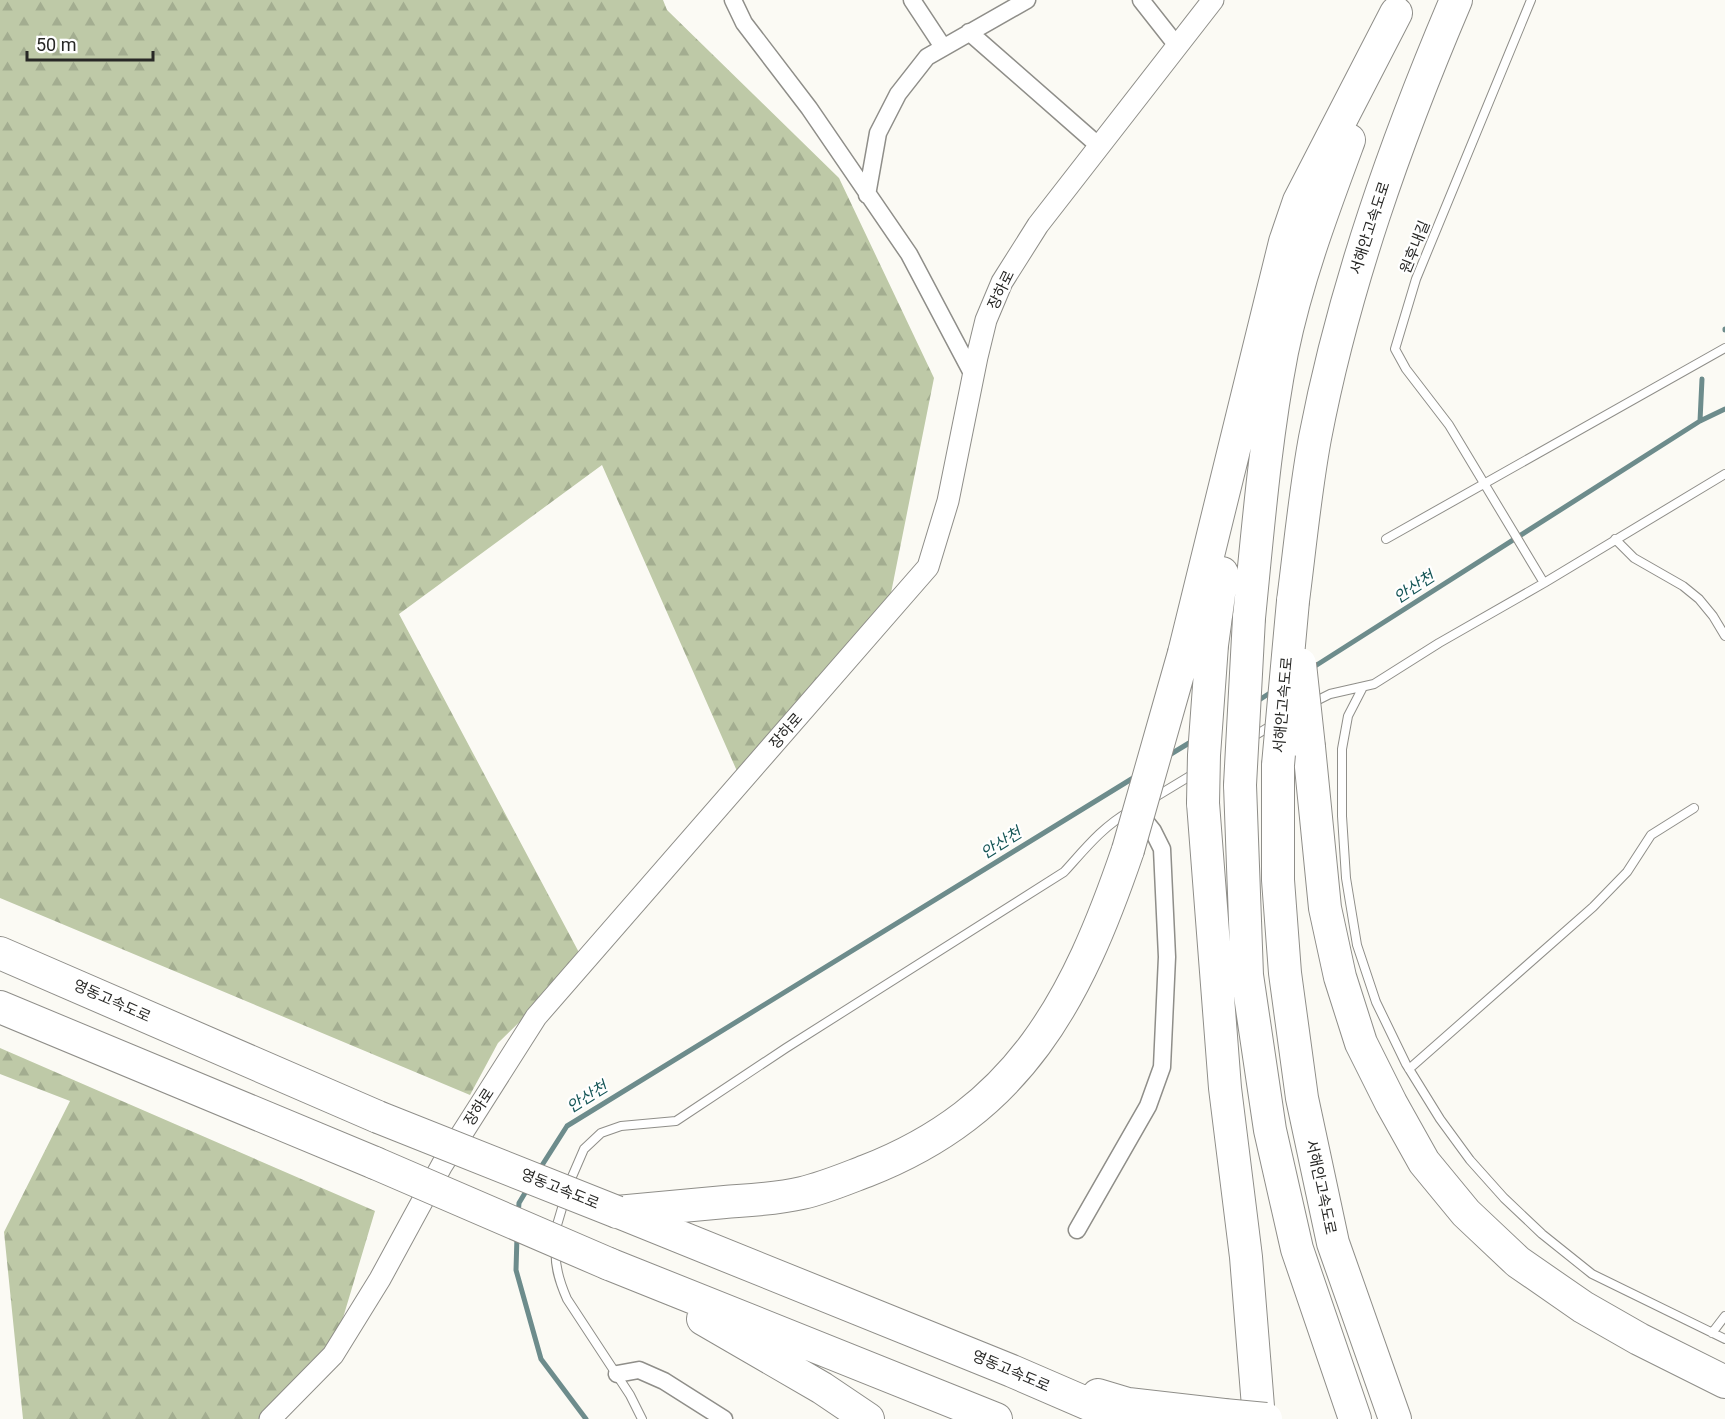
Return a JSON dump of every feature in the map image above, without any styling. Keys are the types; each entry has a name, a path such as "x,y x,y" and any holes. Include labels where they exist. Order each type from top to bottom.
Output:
{"highway":[{"name":"서해안고속도로","path":"1395,1419 1333,1243 1302,1098 1285,973 1278,880 1278,765 1293,601 1315,439 1341,326 1360,256 1391,164 1425,72 1456,0"},
{"path":"617,1212 802,1193 887,1163 932,1141 975,1110 1012,1073 1041,1038 1069,994 1107,910 1198,649 1295,254 1308,212 1399,7"},
{"path":"1295,254 1264,460 1249,618 1240,785 1247,975 1270,1130 1297,1249 1354,1419"},
{"path":"1293,601 1325,909 1340,977 1362,1043 1391,1103 1424,1162 1466,1213 1518,1262 1639,1339 1725,1382"},
{"path":"1198,649 1204,756 1203,803 1225,1088 1246,1257 1259,1419"},
{"name":"영동고속도로","path":"0,953 378,1117 1012,1371 1123,1419"},
{"path":"0,1007 375,1163 609,1264 996,1419"},
{"path":"609,1264 822,1388 868,1419"},
{"path":"1012,1371 1128,1404 1266,1419"}],"street":[{"path":"733,0 744,23 808,108 909,254 973,375"},
{"path":"912,0 943,47"},
{"path":"867,195 878,133 898,94 927,57 1027,0"},
{"path":"1141,0 1178,47"},
{"name":"장하로","path":"270,1419 333,1355 380,1280 442,1165 537,1017 927,567 948,501 986,320 1002,282 1038,225 1213,0"},
{"path":"969,32 1099,146"},
{"path":"1077,1230 1148,1106 1162,1067 1167,957 1161,849 1153,831 1135,808"},
{"path":"616,1374 639,1370 664,1381 724,1419"}],"lane":[{"name":"원후내길","path":"1486,488 1449,425 1406,369 1395,349 1416,279 1531,0"},
{"path":"1386,539 1486,488 1725,348"},
{"path":"1299,710 1329,694 1374,684 1542,580 1725,474"},
{"path":"1486,488 1542,580"},
{"path":"1615,539 1634,558 1683,586 1699,599 1725,636"},
{"path":"1363,687 1348,716 1342,749 1342,816 1346,878 1357,945 1376,1002 1409,1069 1440,1119 1470,1160 1504,1198 1542,1234 1592,1274 1725,1339"},
{"path":"1228,753 1288,715"},
{"path":"642,1419 630,1395 567,1299 560,1282 555,1257 557,1225 570,1181 584,1149 601,1133 621,1126 676,1121 786,1048 1064,872 1093,838 1113,821 1218,759"},
{"path":"1409,1069 1593,906 1627,872 1651,835 1694,808"},
{"path":"1712,1333 1725,1316"}],"green space":[{"path":"0,0 663,0 667,10 839,178 934,378 887,613 744,787 602,465 399,614 583,960 498,1043 470,1095 0,898"},
{"path":"0,1048 375,1211 334,1348 264,1419 23,1419 4,1232 70,1101 0,1074"}],"waterway":[{"path":"1700,421 1702,379"},
{"name":"안산천","path":"1312,668 1700,421 1725,409"},
{"name":"안산천","path":"1256,702 1273,691"},
{"name":"안산천","path":"1166,757 1194,740"},
{"name":"안산천","path":"539,1170 567,1126 1138,775"},
{"name":"안산천","path":"518,1215 519,1203 528,1188"},
{"name":"안산천","path":"517,1236 516,1270 541,1359 586,1419"}]}
